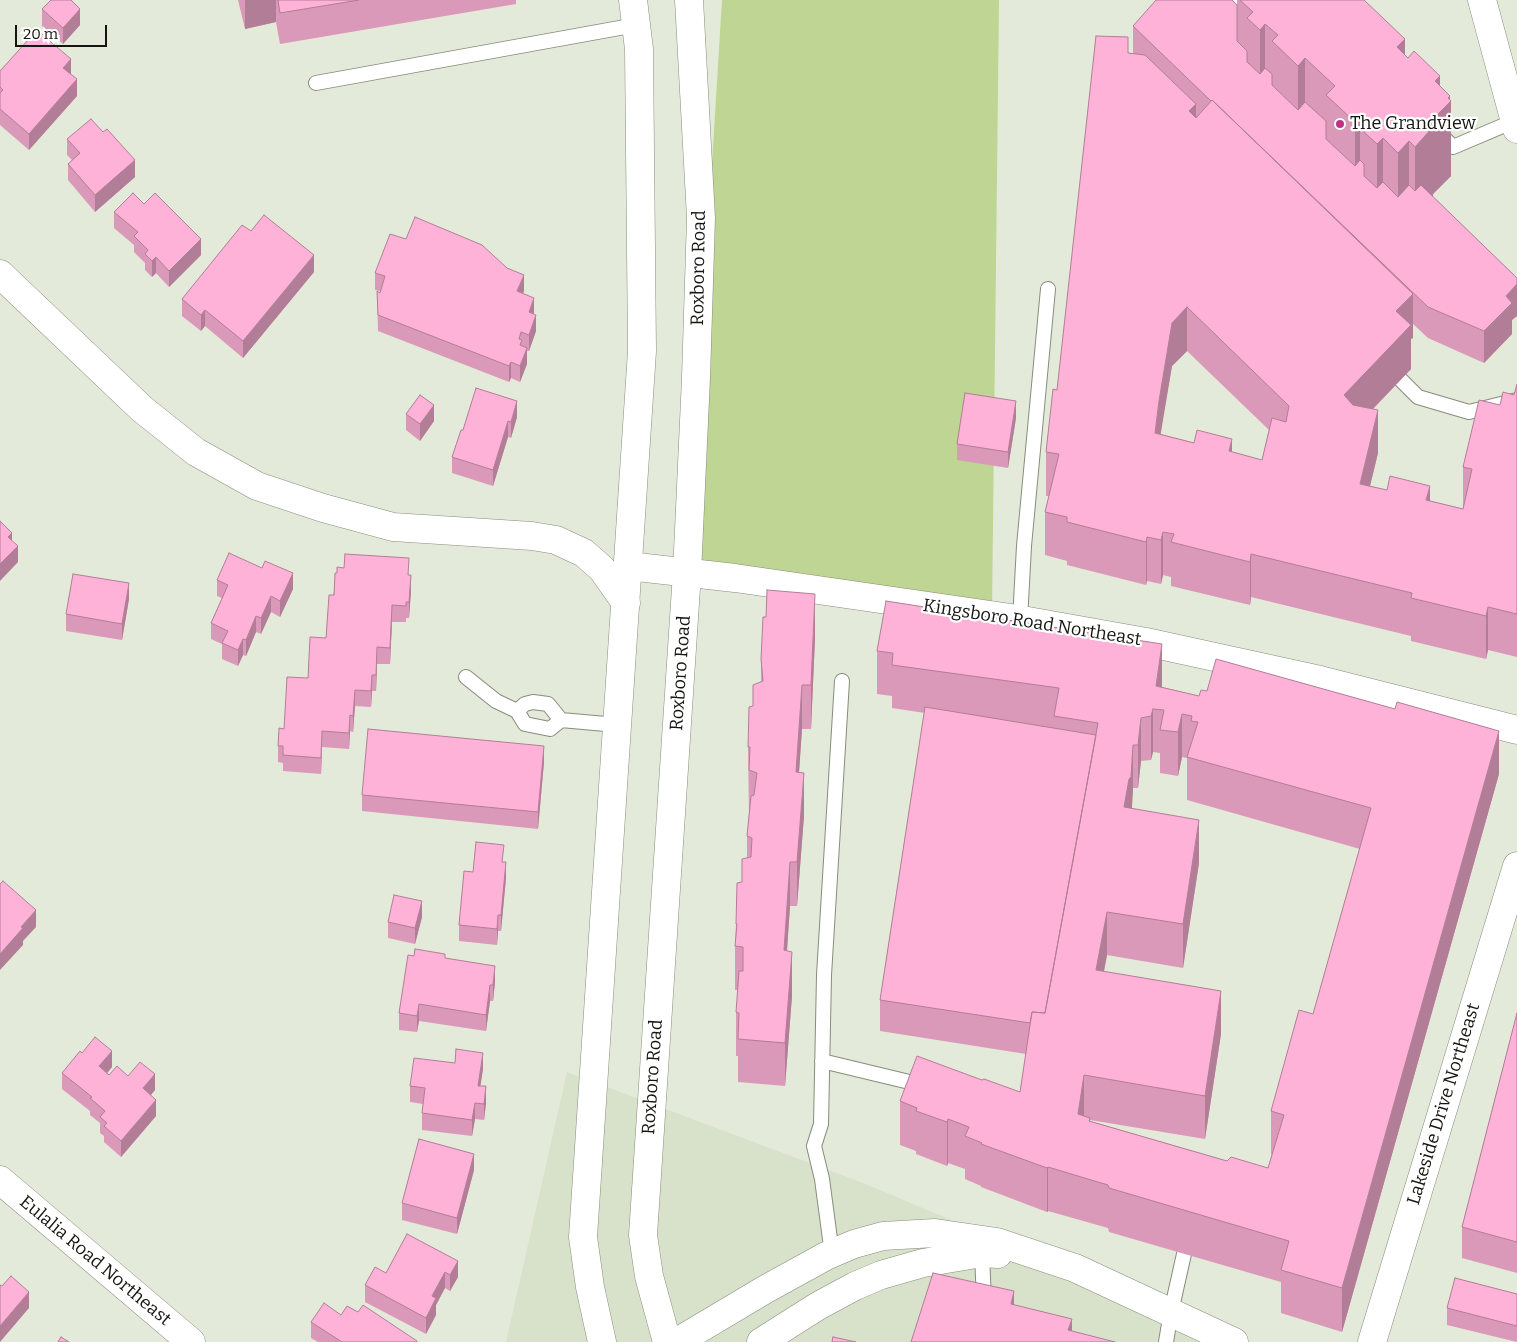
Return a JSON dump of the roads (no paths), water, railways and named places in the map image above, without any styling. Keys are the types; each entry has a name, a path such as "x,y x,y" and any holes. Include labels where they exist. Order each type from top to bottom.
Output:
{"street":[{"name":"Roxboro Road","path":"667,1342 649,1276 643,1235 688,573 696,378 701,218 689,0"},
{"path":"1482,0 1515,125"},
{"path":"602,1342 590,1287 583,1237 642,351 639,49 635,13"},
{"path":"0,274 142,409 196,452 257,486 323,508 393,527 532,536 556,540 584,553 602,569 626,603"},
{"name":"Kingsboro Road Northeast","path":"628,566 754,581 1020,620 1146,642 1320,680 1517,730"},
{"name":"Lakeside Drive Northeast","path":"1372,1342 1517,866"},
{"name":"Eulalia Road Northeast","path":"0,1180 191,1342"},
{"path":"678,1342 766,1289 854,1244 883,1236 935,1234 997,1242 1075,1268 1234,1342"},
{"path":"761,1342 818,1306 855,1286 923,1263 982,1253 1017,1255 1075,1268"}],"lane":[{"path":"1229,4 1253,3"},
{"path":"316,83 635,13"},
{"path":"1432,127 1453,147 1515,125"},
{"path":"1020,620 1024,546 1048,289"},
{"path":"1401,380 1418,397 1469,412 1517,400"},
{"path":"466,677 496,701 517,711 525,724 531,726 550,728 561,720 617,725"},
{"path":"832,1254 822,1178 814,1146 821,1124 824,975 842,681"},
{"path":"517,711 525,704 533,702 548,704 561,720"},
{"path":"822,1061 943,1090"},
{"path":"982,1253 984,1316"},
{"path":"1166,1342 1184,1254"}],"place":[{"name":"The Grandview","path":"1340,124"}]}
